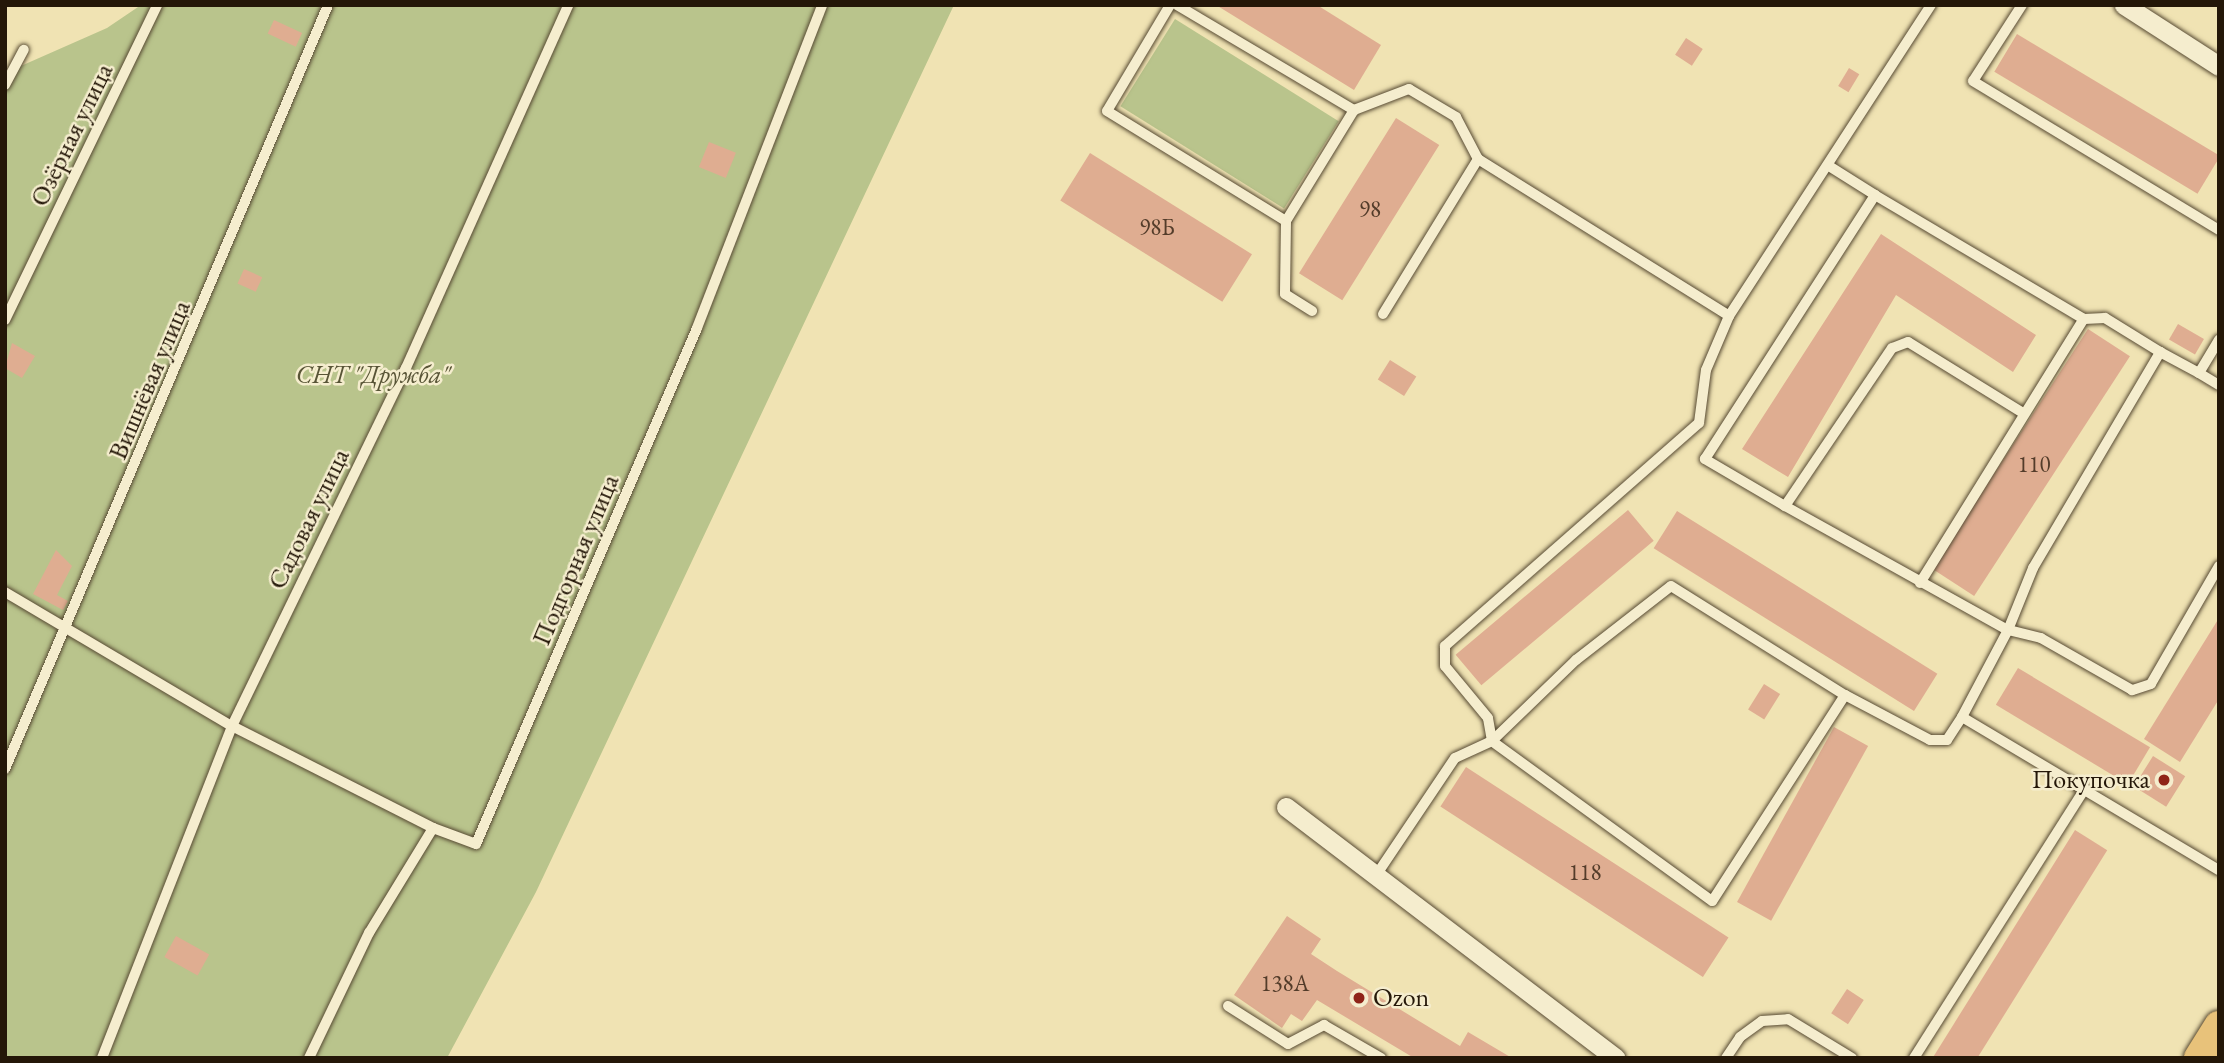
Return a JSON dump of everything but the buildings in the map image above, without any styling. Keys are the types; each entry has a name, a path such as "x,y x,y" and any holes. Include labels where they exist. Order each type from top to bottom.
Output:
{"main road":[{"path":"2199,1058 2219,1026"}],"street":[{"path":"2124,5 2219,66"},
{"path":"1286,807 1615,1058"}],"lane":[{"name":"Озёрная улица","path":"5,320 157,5"},
{"name":"Вишнёвая улица","path":"5,769 69,628 328,5"},
{"name":"Садовая улица","path":"102,1058 232,726 406,368 568,5"},
{"name":"Подгорная улица","path":"433,828 477,844 697,328 822,5"},
{"path":"1170,5 1107,111 1286,221"},
{"path":"1177,5 1354,110"},
{"path":"1845,695 1712,901 1492,741 1488,718 1445,666 1446,646 1699,423 1706,370 1729,316 1829,166 1931,5"},
{"path":"2022,5 1973,81 2219,230"},
{"path":"5,85 24,50"},
{"path":"1312,311 1285,294 1286,221 1354,110 1409,89 1456,117 1478,159 1729,316"},
{"path":"1383,314 1478,159"},
{"path":"1829,166 2084,319 2105,318 2219,385"},
{"path":"1875,195 1705,459 1920,583 2008,630 2042,638 2132,690 2151,684 2219,566"},
{"path":"1920,583 2023,413 2084,319"},
{"path":"2199,373 2219,340"},
{"path":"1785,506 1892,348 1908,342 2023,413"},
{"path":"1377,874 1455,758 1492,741 1576,660 1671,586 1845,695 1930,740 1947,740 2008,630 2033,568 2160,352"},
{"path":"5,592 232,726 433,828 369,933 309,1058"},
{"path":"1962,717 2219,870"},
{"path":"1914,1058 2085,789"},
{"path":"1228,1006 1288,1044 1324,1025 1381,1058"},
{"path":"1726,1058 1740,1037 1762,1021 1788,1019 1852,1058"}],"green space":[{"name":"СНТ \"Дружба\"","path":"141,5 954,5 536,892 447,1058 5,1058 5,73 107,28"},
{"path":"1175,19 1339,121 1284,209 1120,106"}],"place":[{"name":"Покупочка","path":"2164,780"},
{"name":"Ozon","path":"1359,998"}]}
